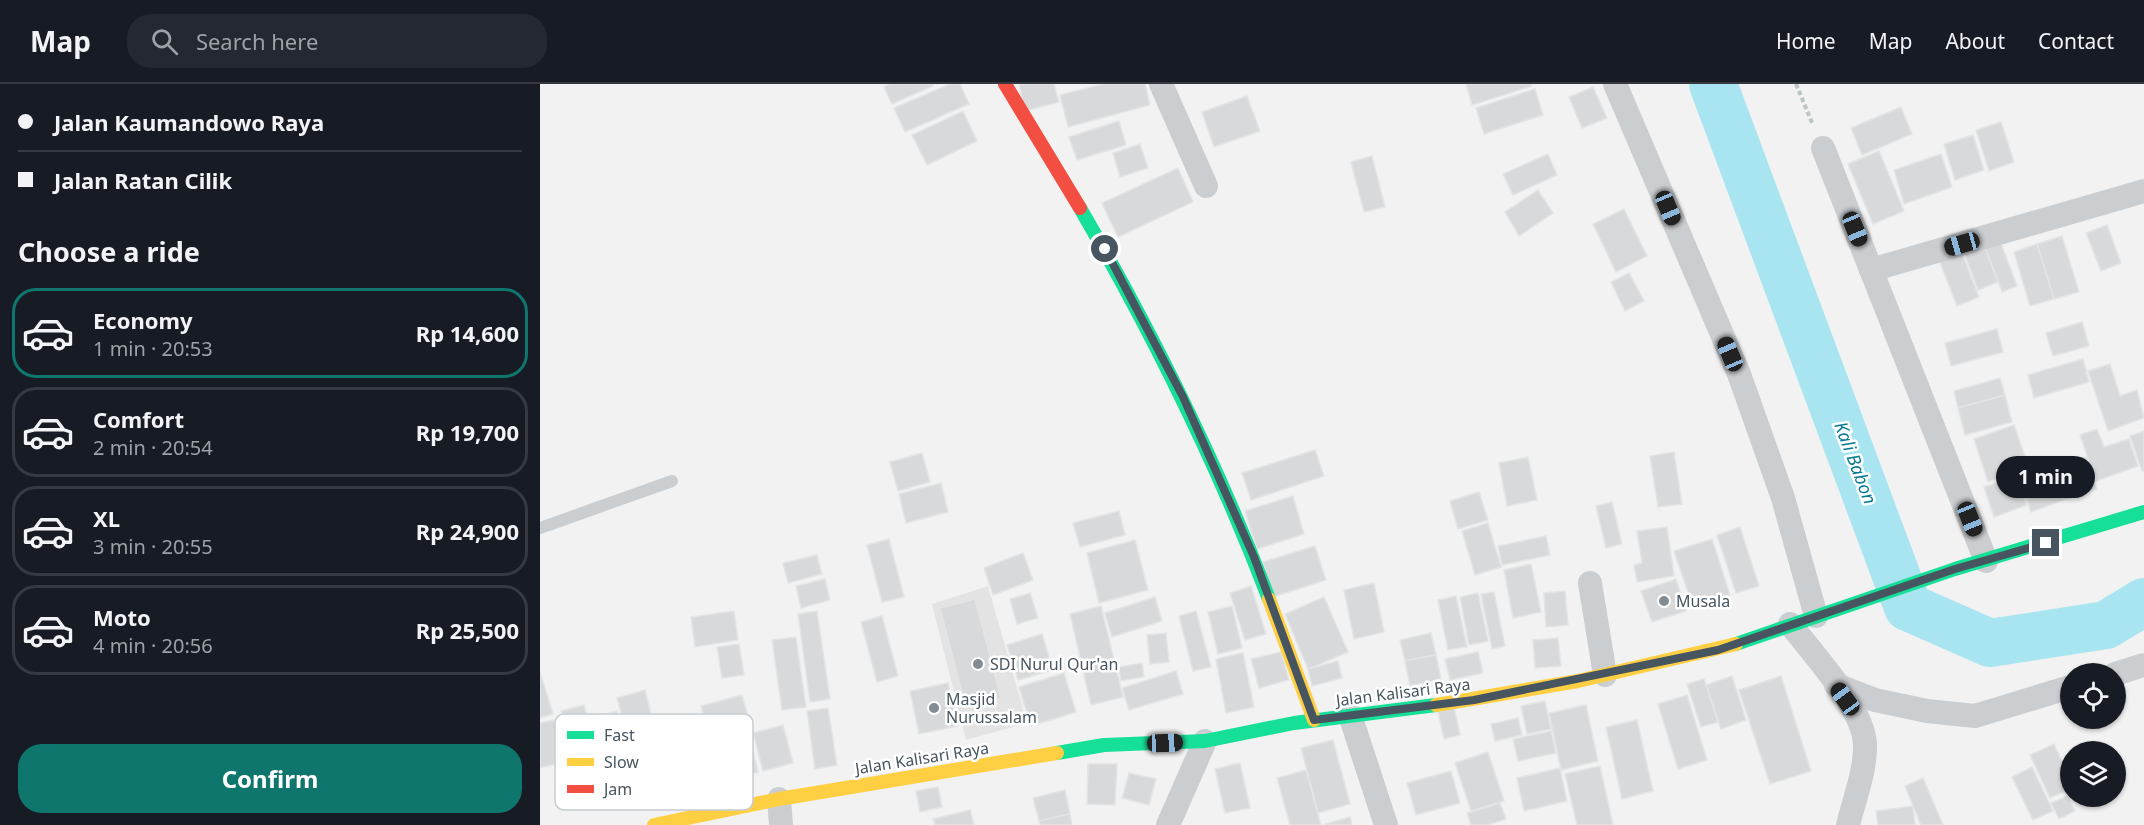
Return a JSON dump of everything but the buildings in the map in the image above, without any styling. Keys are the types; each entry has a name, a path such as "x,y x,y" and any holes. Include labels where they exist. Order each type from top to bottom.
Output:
{"street":[{"path":"1005,84 1094,228 1183,397 1254,557 1314,720"},
{"path":"1161,84 1206,186"},
{"path":"1615,84 1739,374 1823,615"},
{"path":"1823,148 1986,561"},
{"path":"1871,270 2144,191"},
{"name":"Jalan Kalisari Raya","path":"753,804 1104,745 1205,741 1314,720 1474,700 1605,675 1718,650 1955,569 2144,512"},
{"path":"1590,583 1605,675"},
{"path":"1790,624 1836,685 1863,730 1865,746 1848,825"},
{"path":"2126,671 2144,665"},
{"path":"1836,685 1875,700 1926,711 1975,716 2060,690"},
{"path":"1350,716 1386,825"},
{"path":"1168,825 1205,741"},
{"path":"779,799 781,825"},
{"name":"Jalan Kalisari Raya","path":"654,825 726,810"}],"lane":[{"path":"540,528 672,481"}],"path":[{"path":"1796,84 1823,148"}],"shaded area":[{"name":"SDI Nurul Qur'an","path":"988,586 1027,723 966,740 932,604"}],"waterway":[{"name":"Kali Babon","path":"1713,84 1908,607 1990,643 2106,625 2144,602"}],"traffic: fast":[{"path":"1080,208 1133,303 1206,449 1269,599"},
{"path":"1736,644 1955,569 2144,512"},
{"path":"1057,753 1104,745 1205,741 1294,723 1436,705"}],"traffic: slow":[{"path":"1269,599 1314,720"},
{"path":"1436,705 1578,681 1736,644"},
{"path":"753,804 1057,753"},
{"path":"654,825 726,810"}],"traffic: jam":[{"path":"1005,84 1080,208"}],"place":[{"name":"Musala","path":"1664,601"},
{"name":"SDI Nurul Qur'an","path":"978,664"},
{"name":"Masjid Nurussalam","path":"934,708"}],"route":[{"path":"1105,249 1183,397 1254,557 1314,720 1474,700 1578,681 1718,650 1955,569 2046,543"}]}
